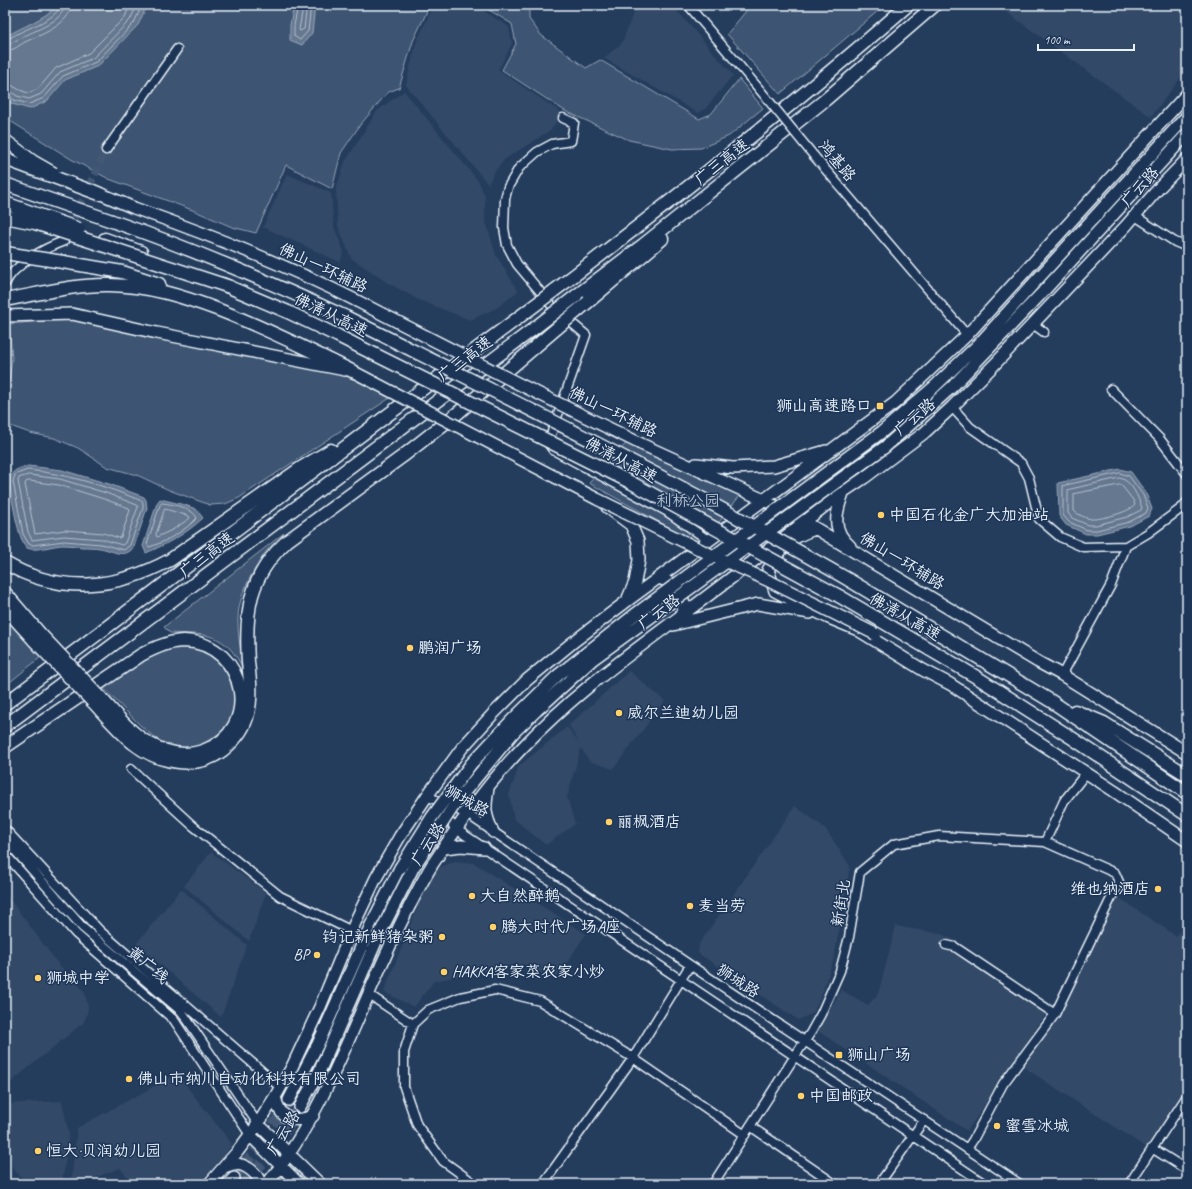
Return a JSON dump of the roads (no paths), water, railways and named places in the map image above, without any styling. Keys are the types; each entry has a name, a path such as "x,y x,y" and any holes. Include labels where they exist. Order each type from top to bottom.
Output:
{"highway":[{"name":"广三高速","path":"5,704 563,284 752,137 908,5"},
{"name":"广三高速","path":"5,726 576,296 825,100 935,5"},
{"path":"5,608 37,638 96,700 134,743 160,758 174,762 196,762 218,754 238,735 248,716 250,689 247,637 248,609 255,585 267,562 276,551 287,541 403,456 458,412 637,262 753,158"},
{"path":"5,160 100,194"},
{"name":"佛清从高速","path":"5,184 140,231 259,278 346,317 620,455 778,540 1051,701 1187,793"},
{"name":"佛清从高速","path":"5,202 183,268 308,321 644,489 839,596 978,678 1072,738 1187,815"},
{"path":"5,217 35,224 230,287"},
{"path":"5,253 129,274 170,288 184,297"},
{"path":"5,300 68,288 89,286 125,286 155,289 184,297 244,320 354,372"},
{"path":"5,563 26,574 71,584 103,583 140,574 170,560 302,468 385,417"},
{"path":"5,593 37,638"},
{"path":"5,747 141,655 157,647 170,643 183,641 196,643 219,653 227,661 236,675 241,702 235,724 228,735 209,749 197,753 185,754 173,753 148,743 135,734 96,700"},
{"path":"1051,701 1104,723 1187,775"}],"main road":[{"name":"广云路","path":"209,1184 250,1135 275,1097 292,1067 320,1007 376,878 400,836 462,748 527,680 626,601 835,449 895,403 966,335 1187,94"},
{"name":"广云路","path":"288,1100 318,1044 371,925 400,868 432,817 471,764 512,720 557,676 621,625 883,431 934,387 979,344 1187,116"},
{"name":"广云路","path":"300,1107 320,1070 378,937 414,868 457,801 513,732 594,659 885,447 930,408 1040,295 1187,134"},
{"name":"佛山一环辅路","path":"5,140 13,147 55,174 134,208 248,250 321,283 640,444 684,462 764,500 859,554 1062,675 1187,753"},
{"name":"广云路","path":"266,1184 281,1167 313,1116 352,1033 397,929 430,868 466,814 521,748 556,714 593,683 666,626 924,433 952,407 1033,324 1187,159"},
{"path":"5,316 72,314 157,333 354,372 597,499 703,551 769,581 874,634 915,656 950,684"},
{"path":"684,462 733,468 774,466 835,449"},
{"path":"844,492 837,512 837,527 844,541 859,554"},
{"path":"597,499 630,525 638,541 639,560 635,582 626,601"},
{"path":"815,529 798,535 779,551 768,570 775,591 829,618 858,630 923,670 950,684 1187,841"},
{"path":"658,578 667,581 679,592 684,605 680,616"},
{"path":"666,626 758,604 811,613 829,618"},
{"path":"488,787 485,809 487,819 493,832"},
{"path":"444,848 461,846 484,848"},
{"path":"275,1097 279,1109 286,1118 291,1120 302,1120 313,1116"},
{"path":"258,1124 320,1184"},
{"path":"250,1135 299,1184"},
{"path":"224,1167 233,1164 247,1167 260,1184"}],"street":[{"name":"鸿基路","path":"688,5 966,335"},
{"path":"106,150 177,49"},
{"path":"563,118 574,123 571,140 552,144 537,152 519,168 508,187 503,210 507,245 517,264 553,307 586,335 548,442 553,450 666,511 708,540"},
{"path":"1135,216 1175,242 1187,247"},
{"path":"5,284 7,279 20,266 47,247 64,241"},
{"path":"1033,324 1044,332"},
{"path":"1111,389 1160,438 1187,474"},
{"path":"952,407 970,426 1021,462 1029,478 1039,519 1060,537 1083,547 1126,546 1148,533 1187,502"},
{"path":"1062,675 1111,585 1126,546"},
{"path":"131,769 192,825 280,896 352,931"},
{"path":"1045,842 1064,802 1086,773"},
{"name":"狮城路","path":"427,796 466,814 1020,1184"},
{"name":"狮城路","path":"427,796 456,829 985,1184"},
{"path":"5,829 100,931 280,1087"},
{"name":"新街北","path":"713,1184 821,1014 840,971 849,937 860,872 894,844 939,836 1045,842 1115,873 1119,882 1054,1014"},
{"name":"黄广线","path":"5,839 83,928 182,1012 258,1124"},
{"name":"黄广线","path":"5,854 76,934 174,1020 250,1135"},
{"path":"946,945 955,947 1054,1014 1003,1084 967,1149"},
{"path":"543,1184 633,1058 690,965"},
{"path":"475,1184 443,1160 417,1126 404,1087 404,1052 413,1024 428,1010 460,997 495,990 540,1001 633,1058 745,1134"},
{"path":"368,994 413,1024"},
{"path":"1129,1184 1187,1096"},
{"path":"879,1184 924,1120"},
{"path":"750,1126 835,1184"},
{"path":"1152,1148 1187,1170"}],"water":[{"path":"58,5 147,5 138,25 98,66 65,80 47,101 30,109 12,104 5,98 5,37 39,19"},
{"path":"294,5 315,5 312,33 302,45 290,40 290,25"},
{"path":"28,466 62,470 109,484 144,497 147,508 134,547 130,551 122,554 100,548 68,545 35,549 27,548 18,527 9,481 14,472"},
{"path":"1120,469 1131,472 1146,493 1152,509 1149,516 1130,526 1097,534 1086,534 1066,525 1059,516 1058,483"},
{"path":"160,499 196,509 203,518 176,538 146,553 143,546 157,503"}],"tunnel":[{"path":"69,229 106,150"},
{"path":"234,1178 263,1140 289,1100"},
{"path":"244,1184 275,1148 300,1107"}],"place":[{"name":"狮山高速路口","path":"880,406"},
{"name":"中国石化金广大加油站","path":"881,515"},
{"name":"鹏润广场","path":"410,648"},
{"name":"威尔兰迪幼儿园","path":"619,713"},
{"name":"丽枫酒店","path":"609,822"},
{"name":"维也纳酒店","path":"1158,889"},
{"name":"大自然醉鹅","path":"472,896"},
{"name":"麦当劳","path":"690,906"},
{"name":"腾大时代广场A座","path":"493,927"},
{"name":"钧记新鲜猪杂粥","path":"442,937"},
{"name":"BP","path":"317,955"},
{"name":"HAKKA客家菜农家小炒","path":"444,972"},
{"name":"狮城中学","path":"38,978"},
{"name":"狮山广场","path":"839,1055"},
{"name":"佛山市纳川自动化科技有限公司","path":"129,1079"},
{"name":"中国邮政","path":"801,1096"},
{"name":"蜜雪冰城","path":"997,1126"},
{"name":"恒大·贝润幼儿园","path":"38,1151"}],"park label":[{"name":"利桥公园","path":"688,501"}]}
